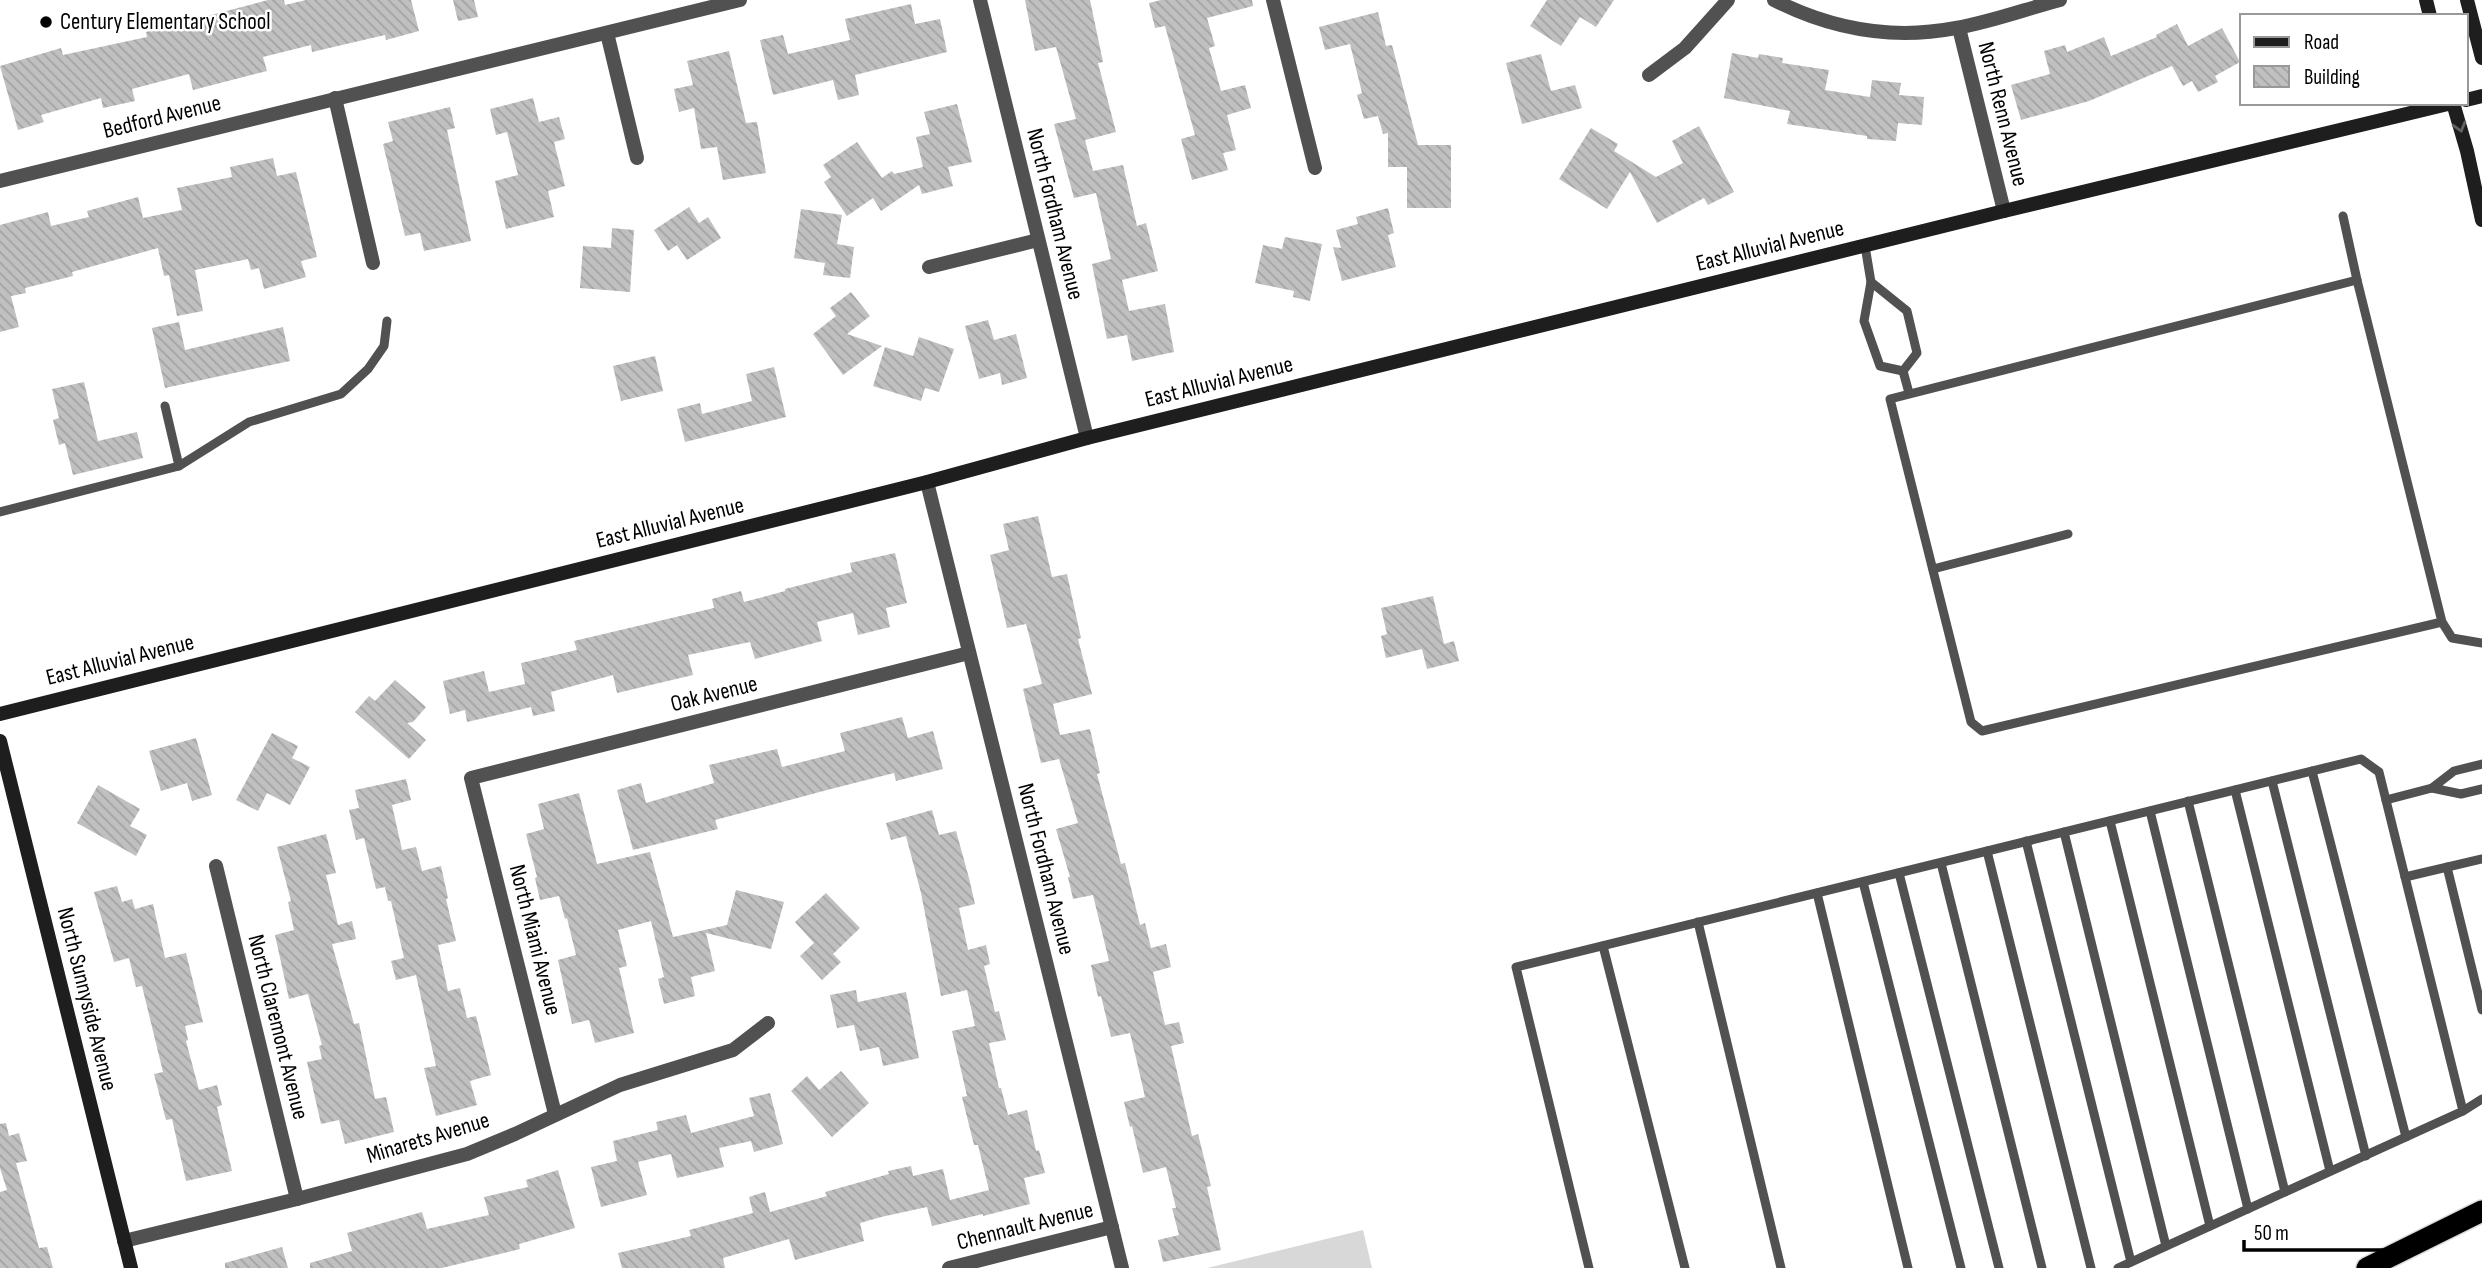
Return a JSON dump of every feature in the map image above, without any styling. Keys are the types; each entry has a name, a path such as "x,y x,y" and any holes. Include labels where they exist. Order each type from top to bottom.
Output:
{"highway":[{"path":"2367,1268 2482,1211"}],"street":[{"name":"Bedford Avenue","path":"0,181 740,0"},
{"name":"North Fordham Avenue","path":"980,0 1087,438"},
{"path":"1273,0 1315,168"},
{"path":"1649,75 1685,48 1728,0"},
{"path":"1774,0 1801,14 1863,30 1899,34 1959,28 2060,0"},
{"path":"2467,0 2482,58"},
{"name":"North Renn Avenue","path":"1959,28 2004,211"},
{"path":"607,33 637,158"},
{"path":"335,98 373,263"},
{"name":"East Alluvial Avenue","path":"0,714 927,482 1087,438 2444,105"},
{"path":"2453,105 2482,219"},
{"path":"929,267 1038,240"},
{"name":"North Fordham Avenue","path":"927,482 1122,1268"},
{"name":"Oak Avenue","path":"471,778 969,653"},
{"name":"North Sunnyside Avenue","path":"0,741 131,1268"},
{"name":"North Miami Avenue","path":"471,778 555,1114"},
{"name":"North Claremont Avenue","path":"216,866 297,1199"},
{"name":"Minarets Avenue","path":"124,1241 467,1154 620,1085 733,1049 768,1023"},
{"name":"Chennault Avenue","path":"949,1268 1112,1227"}],"lane":[{"path":"2343,216 2442,622 2452,638 2482,643"},
{"path":"1865,246 1871,282 1864,321 1880,366 1903,371"},
{"path":"2357,279 1891,399 1933,569 1971,722 1982,730 2442,622"},
{"path":"1871,282 1908,311 1917,353 1903,371"},
{"path":"0,512 179,466 249,422 341,394 368,369 384,346 387,321"},
{"path":"1903,371 1909,393"},
{"path":"165,406 179,466"},
{"path":"1933,569 2068,534"},
{"path":"1589,1268 1516,967 2361,759 2379,772 2463,1111"},
{"path":"2386,800 2432,788 2454,771 2482,764"},
{"path":"2312,771 2406,1137"},
{"path":"2272,781 2365,1156"},
{"path":"2432,788 2461,794 2482,789"},
{"path":"2235,790 2330,1171"},
{"path":"2188,801 2285,1192"},
{"path":"2150,811 2248,1209"},
{"path":"2110,821 2210,1226"},
{"path":"2064,832 2166,1246"},
{"path":"2026,841 2131,1262"},
{"path":"1987,851 2091,1268"},
{"path":"2405,877 2482,859"},
{"path":"1941,863 2042,1268"},
{"path":"2447,867 2482,1010"},
{"path":"1899,873 1999,1268"},
{"path":"1863,882 1961,1268"},
{"path":"1816,893 1908,1268"},
{"path":"1698,922 1781,1268"},
{"path":"1603,946 1685,1268"},
{"path":"2118,1268 2463,1111 2482,1099"}],"shaded area":[{"path":"1363,1230 1372,1268 1207,1268"}],"building":[{"path":"268,0 284,0 285,5 306,0 411,0 419,31 386,40 385,35 312,52 311,45 263,57 267,71 193,90 189,74 132,89 135,101 103,108 101,98 41,115 44,122 18,130 0,66 61,48 63,55 147,37 146,32"},
{"path":"453,0 474,0 478,17 458,21"},
{"path":"1025,0 1090,0 1103,62 1098,63 1116,132 1085,140 1093,171 1123,165 1137,226 1146,223 1158,271 1122,280 1129,311 1165,304 1174,352 1132,361 1127,335 1107,339 1092,264 1111,259 1096,193 1074,198 1054,124 1076,119 1056,47 1035,51"},
{"path":"1161,0 1252,0 1253,6 1207,18 1215,46 1209,48 1221,91 1245,85 1251,108 1227,115 1236,150 1223,153 1228,170 1192,180 1181,139 1195,135 1165,26 1155,28 1149,3"},
{"path":"1547,0 1614,0 1596,27 1580,17 1561,46 1530,26"},
{"path":"911,4 915,24 940,19 947,52 855,75 859,95 838,100 833,80 773,95 760,40 783,35 788,54 850,40 845,19"},
{"path":"1378,12 1386,46 1392,45 1418,145 1451,145 1451,208 1407,208 1407,167 1388,167 1388,133 1383,134 1378,116 1364,119 1357,95 1362,93 1350,44 1325,50 1319,27"},
{"path":"2177,24 2188,46 2222,28 2240,62 2215,76 2218,82 2198,92 2192,81 2183,86 2172,66 2089,101 2021,120 2011,85 2050,74 2044,51 2065,45 2067,52 2104,37 2111,56 2157,37 2156,35"},
{"path":"729,51 746,123 757,122 766,173 723,180 717,147 701,149 694,108 679,112 674,89 693,85 687,61"},
{"path":"1732,53 1758,58 1759,54 1783,58 1782,63 1829,70 1825,90 1870,97 1872,80 1901,83 1899,95 1924,97 1922,125 1898,123 1896,141 1867,139 1867,136 1787,124 1790,111 1724,98"},
{"path":"1541,54 1551,91 1575,85 1582,108 1522,124 1506,63"},
{"path":"533,98 539,122 559,117 565,139 554,142 565,186 548,191 554,217 506,229 495,181 518,175 507,132 496,135 490,109"},
{"path":"957,104 972,162 948,167 953,186 922,194 919,185 881,211 873,198 847,216 824,182 831,177 823,165 857,142 882,178 892,171 894,174 923,167 916,137 930,134 924,112"},
{"path":"450,107 455,128 447,130 471,241 424,251 420,233 405,236 383,144 393,141 388,122"},
{"path":"1699,126 1734,192 1708,205 1704,198 1657,223 1630,172 1607,209 1559,179 1591,128 1618,144 1614,151 1656,177 1683,163 1672,141"},
{"path":"273,158 277,176 296,172 317,257 301,261 306,277 264,289 259,268 251,270 248,259 195,270 203,311 177,316 169,275 164,276 158,248 72,272 73,276 25,288 26,293 11,296 19,327 0,332 0,225 48,212 51,226 89,217 87,211 138,197 143,218 182,210 177,188 232,177 230,167"},
{"path":"689,207 699,223 708,217 721,238 687,260 677,245 668,251 654,230"},
{"path":"1388,208 1394,233 1388,235 1396,267 1342,281 1333,247 1341,248 1336,230 1358,224 1356,217"},
{"path":"801,209 842,215 837,244 854,247 850,278 823,275 825,263 794,258"},
{"path":"612,228 634,230 630,292 580,288 583,246 611,248"},
{"path":"1285,237 1322,244 1310,301 1293,297 1294,291 1255,283 1263,245 1282,249"},
{"path":"851,292 870,316 847,334 882,346 843,375 813,334 836,316 830,308"},
{"path":"988,320 994,340 1016,334 1027,378 1002,385 1000,373 979,379 965,326"},
{"path":"179,322 185,350 283,327 290,361 165,388 152,328"},
{"path":"919,337 954,349 939,392 925,388 921,401 873,386 885,347 913,356"},
{"path":"655,356 663,391 621,401 613,366"},
{"path":"774,367 786,417 685,442 677,409 700,403 702,414 752,401 746,374"},
{"path":"84,382 98,441 137,432 143,458 73,475 65,443 59,445 53,420 59,418 52,389"},
{"path":"1038,516 1052,577 1067,574 1081,638 1078,639 1092,694 1053,704 1060,735 1090,729 1100,773 1097,774 1121,864 1125,863 1140,925 1145,923 1151,948 1166,944 1171,967 1153,972 1165,1025 1179,1022 1184,1043 1171,1046 1192,1136 1198,1134 1211,1186 1207,1187 1221,1250 1163,1262 1158,1240 1179,1235 1172,1208 1176,1208 1166,1167 1143,1173 1124,1102 1145,1097 1130,1033 1111,1037 1101,996 1098,997 1091,965 1109,961 1093,895 1073,899 1070,877 1056,829 1078,823 1059,759 1041,763 1023,689 1042,684 1026,624 1007,628 990,555 1009,550 1003,524"},
{"path":"895,553 907,603 886,608 890,627 858,635 853,613 817,622 822,641 755,659 750,642 688,655 693,675 617,693 613,675 551,692 555,711 533,716 531,707 467,722 465,710 450,714 443,681 484,671 489,692 525,684 521,663 577,650 574,641 714,608 712,599 741,591 744,602 785,591 852,572 850,563"},
{"path":"1433,596 1444,644 1454,641 1459,661 1427,669 1422,649 1386,658 1381,636 1387,634 1381,608"},
{"path":"395,680 426,707 413,722 407,723 426,740 409,759 355,712 369,696 375,701"},
{"path":"902,717 908,738 933,731 943,769 896,781 894,773 827,790 715,820 718,829 633,850 617,790 641,783 646,803 714,783 709,765 777,749 782,767 845,751 840,733"},
{"path":"272,733 298,746 292,758 310,767 290,805 267,793 258,811 236,800"},
{"path":"196,738 212,795 192,801 187,783 161,791 149,751"},
{"path":"406,779 411,800 392,805 402,850 416,847 422,871 441,866 456,941 438,945 448,991 460,988 467,1018 476,1016 491,1075 470,1081 477,1105 436,1116 424,1068 436,1066 416,975 396,980 391,961 404,958 391,901 388,901 385,887 376,889 364,838 356,840 349,810 359,808 355,790"},
{"path":"98,785 140,809 130,826 147,835 136,856 77,823"},
{"path":"579,793 597,864 650,852 673,937 727,925 736,890 784,902 771,949 706,933 715,971 691,977 695,996 664,1004 658,979 664,977 651,921 618,930 627,966 619,968 634,1033 595,1043 589,1020 572,1024 558,960 576,955 559,896 540,900 526,834 544,829 538,804"},
{"path":"932,810 939,835 956,831 969,878 975,904 959,908 968,950 986,945 990,964 984,966 995,1012 999,1011 1006,1040 989,1043 999,1088 1008,1115 1027,1110 1036,1151 1039,1150 1045,1173 1024,1178 1030,1204 932,1226 927,1207 881,1217 860,1223 864,1241 795,1260 789,1239 723,1258 725,1268 622,1268 618,1253 691,1236 689,1230 753,1213 749,1197 765,1192 770,1212 827,1196 825,1192 911,1166 913,1176 943,1169 950,1200 989,1190 962,1097 967,1096 952,1031 975,1026 967,990 941,996 921,893 906,836 891,840 886,823"},
{"path":"326,834 336,873 326,875 338,925 352,921 356,939 332,944 354,1024 359,1023 375,1099 386,1097 394,1132 345,1144 339,1120 321,1124 307,1062 322,1059 319,1046 322,1045 308,994 289,999 275,935 294,930 288,902 291,901 277,847"},
{"path":"117,886 122,902 132,899 135,909 153,904 165,958 186,953 203,1022 185,1026 186,1041 199,1090 217,1085 222,1105 217,1107 232,1171 186,1181 172,1119 166,1120 154,1074 163,1072 142,986 136,987 129,958 114,962 94,892"},
{"path":"826,893 860,928 833,954 841,962 822,980 800,956 814,943 795,922"},
{"path":"856,990 858,1002 906,992 919,1058 883,1066 879,1047 860,1051 854,1025 837,1028 830,995"},
{"path":"841,1071 869,1103 832,1137 791,1091 807,1076 819,1090"},
{"path":"770,1093 783,1144 754,1152 751,1141 719,1148 724,1167 677,1178 671,1154 638,1162 647,1195 601,1207 591,1167 617,1161 613,1141 658,1130 656,1122 686,1115 691,1133 754,1116 749,1098"},
{"path":"6,1123 9,1136 19,1133 27,1161 16,1163 39,1248 47,1247 53,1268 0,1268 0,1192 7,1190 0,1168 0,1124"},
{"path":"558,1170 575,1228 519,1244 520,1249 442,1268 310,1268 310,1263 352,1251 347,1233 422,1212 427,1229 489,1215 484,1197 528,1187 526,1180"},
{"path":"282,1247 288,1268 225,1268 225,1263"}],"place":[{"name":"Century Elementary School","path":"46,22"}]}
